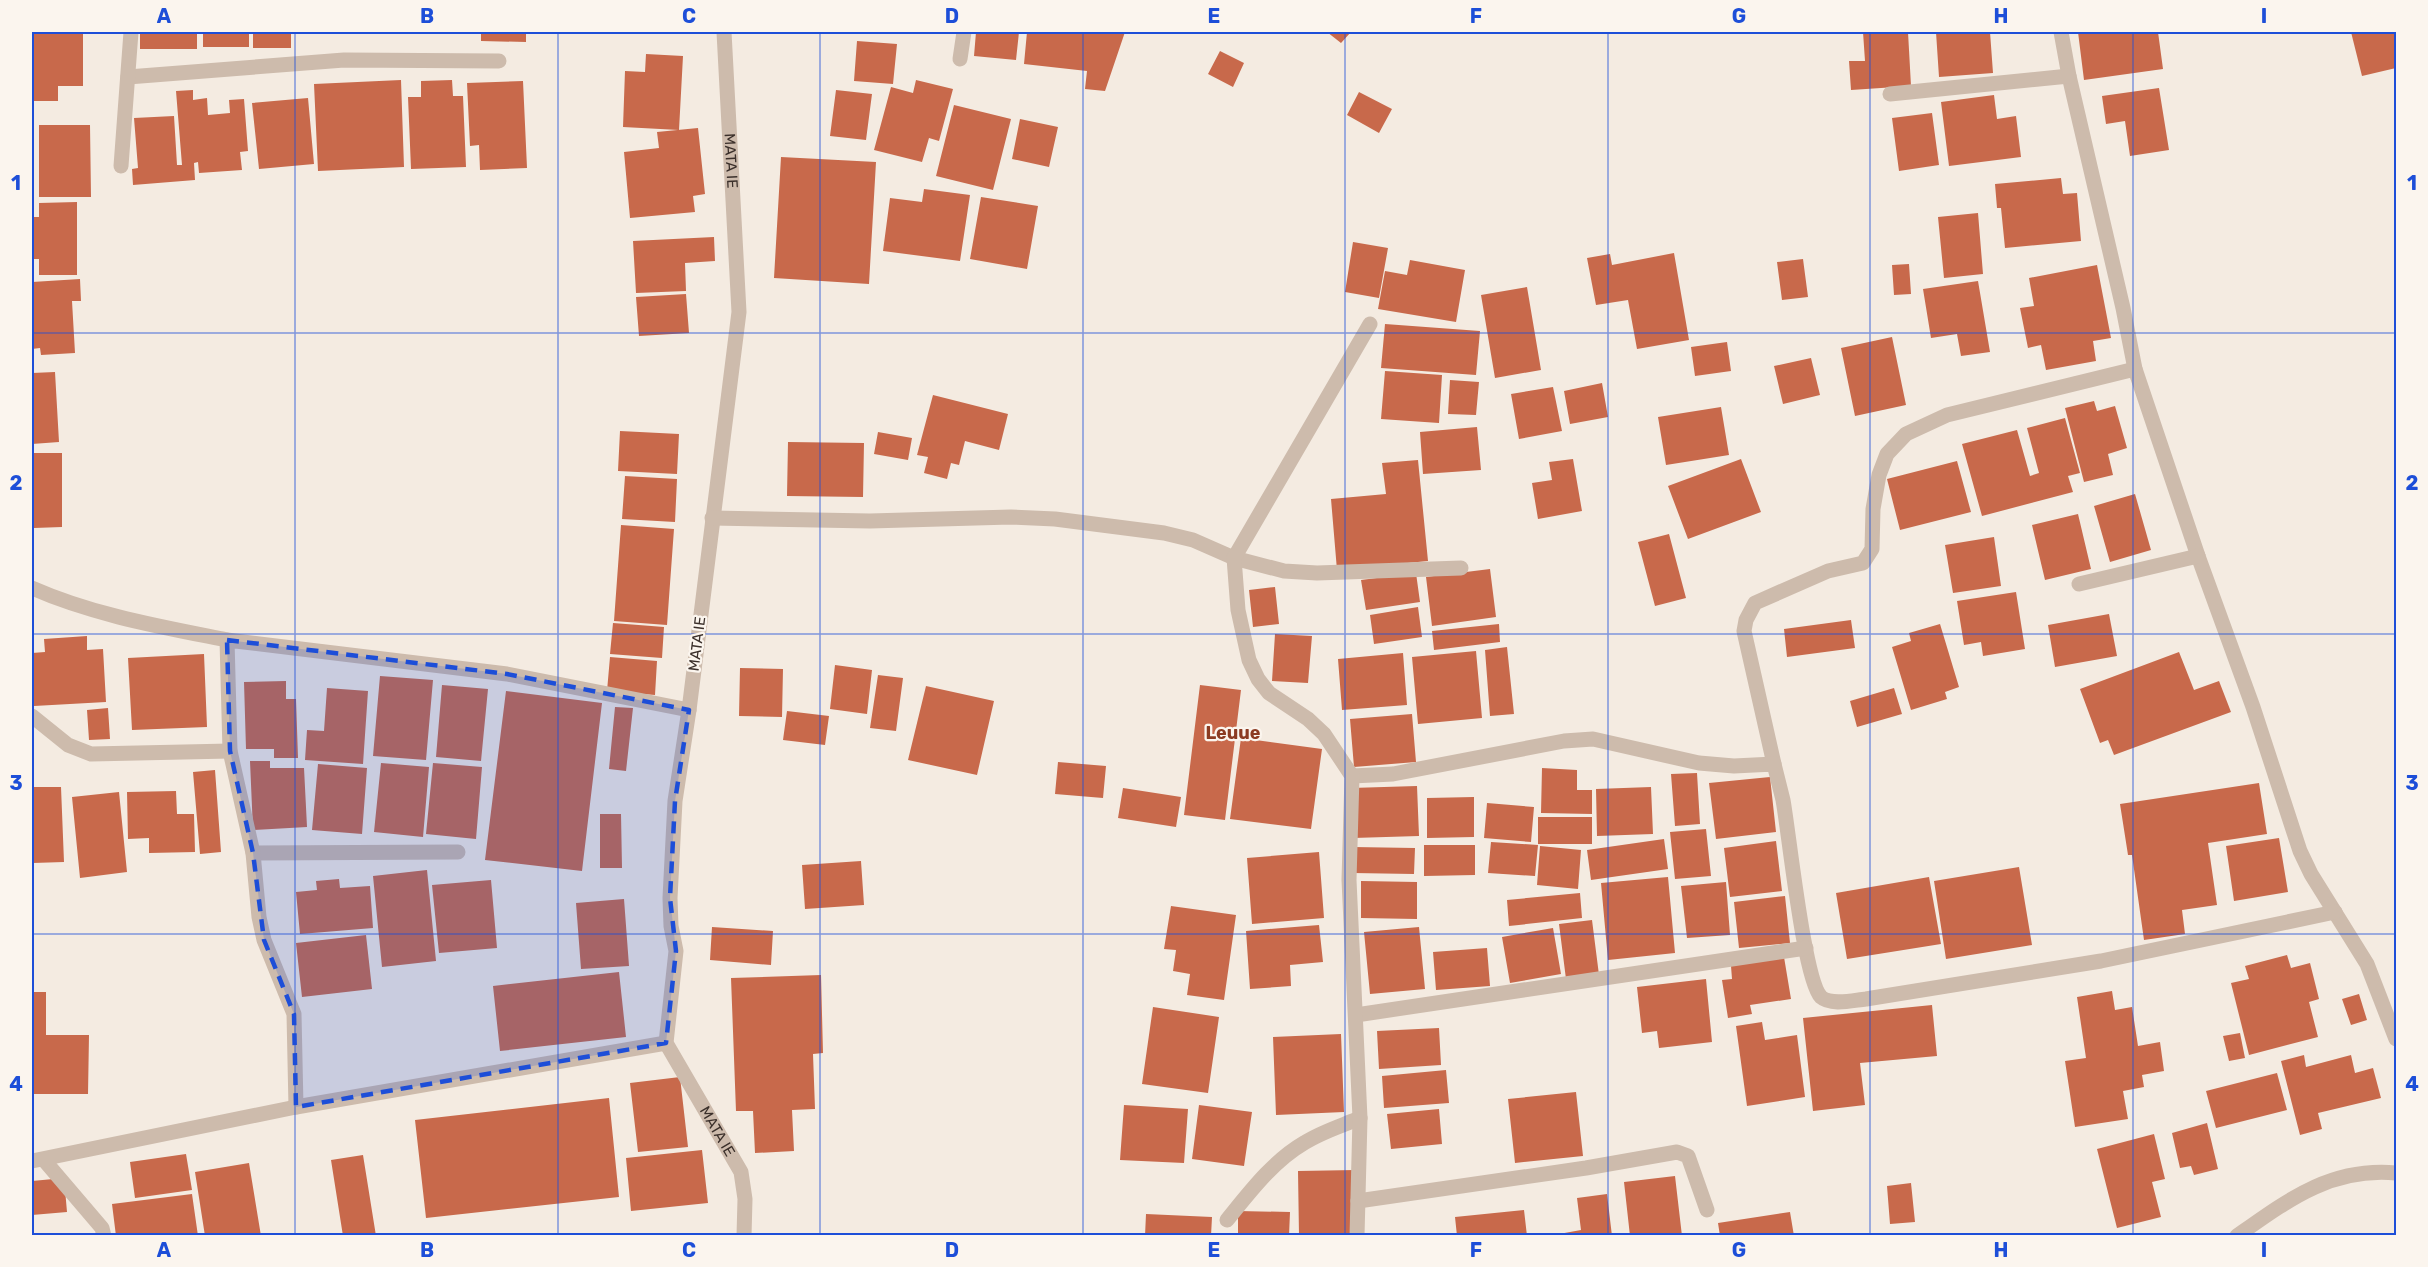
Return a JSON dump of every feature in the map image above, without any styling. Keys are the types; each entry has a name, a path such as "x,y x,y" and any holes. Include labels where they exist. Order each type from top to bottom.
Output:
{"street":[{"path":"121,166 131,32"},
{"name":"MATA IE","path":"724,32 739,312 689,710 675,801 670,898 671,926 676,951 666,1043 741,1172 745,1199 744,1236"},
{"path":"960,59 964,32"},
{"path":"2061,32 2135,369 2198,556 2253,706 2300,851 2311,874 2367,964 2397,1039"},
{"path":"128,77 344,60 499,61"},
{"path":"1890,94 2069,76"},
{"path":"1357,1236 1360,1118 1349,880 1352,776 1324,734 1308,719 1269,693 1258,679 1249,660 1238,610 1234,558 1370,324"},
{"path":"2135,369 1947,415 1906,434 1887,454 1879,476 1873,508 1872,549 1863,563 1828,571 1755,603 1746,620 1744,631 1782,799 1806,948 1816,988 1822,998 1832,1002 1866,999 2101,961 2335,912"},
{"path":"712,518 870,521 1011,517 1055,519 1164,533 1193,540 1234,558 1284,571 1317,573 1461,568"},
{"path":"2079,584 2198,556"},
{"path":"32,588 55,598 147,624 227,640 507,674 689,710"},
{"path":"227,640 230,751 253,853 259,917 264,940 294,1014 296,1107"},
{"path":"32,717 68,744 91,754 230,751"},
{"path":"1352,776 1393,774 1564,741 1593,739 1699,764 1734,766 1774,764"},
{"path":"253,853 458,852"},
{"path":"1356,1015 1806,948"},
{"path":"38,1160 296,1107 666,1043"},
{"path":"1227,1220 1284,1158 1301,1144 1360,1118"},
{"path":"1358,1201 1586,1168 1677,1152 1688,1156 1707,1210"},
{"path":"38,1160 102,1228 104,1236"},
{"path":"2237,1236 2292,1198 2331,1179 2352,1174 2397,1173"}],"highlighted area":[{"path":"227,640 507,674 689,710 675,801 670,898 676,951 666,1043 296,1107 294,1014 264,940 253,853 230,751"}],"building":[{"path":"32,32 83,32 83,86 58,86 58,101 32,101"},
{"path":"140,32 197,32 197,49 140,49"},
{"path":"203,32 249,32 249,47 203,47"},
{"path":"253,32 291,32 291,48 253,48"},
{"path":"481,32 526,32 526,42 481,41"},
{"path":"976,32 1019,32 1016,60 974,56"},
{"path":"1027,32 1125,32 1105,91 1085,89 1087,71 1024,64"},
{"path":"1327,32 1351,32 1341,43"},
{"path":"1863,32 1908,32 1911,86 1851,90 1849,61 1865,61"},
{"path":"1936,32 1990,32 1993,73 1939,77"},
{"path":"2078,32 2158,32 2163,69 2084,80"},
{"path":"2351,32 2396,32 2396,68 2362,76"},
{"path":"857,41 897,44 893,84 854,81"},
{"path":"1220,51 1244,63 1233,87 1208,74"},
{"path":"646,54 683,56 679,130 623,127 625,71 645,72"},
{"path":"401,80 404,167 318,171 314,84"},
{"path":"452,80 453,96 463,96 466,167 411,169 408,97 421,97 421,81"},
{"path":"916,80 953,89 939,141 929,138 922,162 874,150 891,87 913,93"},
{"path":"523,81 527,168 480,170 479,145 470,146 467,83"},
{"path":"2159,88 2169,150 2130,156 2125,121 2106,124 2102,96"},
{"path":"193,90 193,100 207,98 208,115 230,113 229,100 244,99 248,151 240,152 242,170 199,173 198,162 194,163 195,180 133,185 132,169 138,168 134,118 174,116 177,165 182,165 176,91"},
{"path":"836,90 872,94 866,140 830,136"},
{"path":"1359,92 1392,109 1379,133 1347,115"},
{"path":"1994,95 1997,119 2016,116 2021,157 1949,166 1941,102"},
{"path":"308,98 314,164 259,169 252,103"},
{"path":"954,105 1011,119 993,190 936,176"},
{"path":"1932,113 1939,165 1899,171 1892,118"},
{"path":"1020,119 1058,127 1049,167 1012,159"},
{"path":"39,125 90,125 91,197 39,197"},
{"path":"698,128 705,194 693,196 695,212 630,218 624,152 659,148 657,132"},
{"path":"781,157 876,162 869,284 774,278"},
{"path":"2061,178 2063,194 2077,193 2081,241 2005,248 2001,208 1997,208 1995,184"},
{"path":"924,189 970,195 960,261 883,251 890,198 922,202"},
{"path":"981,197 1038,206 1027,269 970,259"},
{"path":"77,202 77,275 39,275 39,259 32,259 32,217 39,217 39,203"},
{"path":"1978,213 1983,274 1944,278 1938,217"},
{"path":"714,237 715,261 685,263 686,291 636,293 633,241"},
{"path":"1353,242 1388,248 1379,298 1345,292"},
{"path":"1674,253 1689,340 1637,349 1628,300 1596,305 1587,258 1610,254 1612,265"},
{"path":"1803,259 1808,297 1782,300 1777,262"},
{"path":"1410,260 1465,270 1456,322 1378,309 1385,271 1407,275"},
{"path":"1909,264 1911,294 1894,295 1892,265"},
{"path":"2097,265 2111,338 2093,341 2096,361 2046,370 2041,345 2028,348 2020,308 2034,306 2029,278"},
{"path":"80,279 81,301 72,301 75,353 41,355 40,348 32,349 32,282"},
{"path":"1978,281 1990,352 1961,356 1957,334 1931,338 1923,289"},
{"path":"1527,287 1541,370 1495,378 1481,295"},
{"path":"686,294 689,333 639,336 636,297"},
{"path":"1385,324 1480,331 1476,375 1381,368"},
{"path":"1892,337 1906,405 1855,416 1841,348"},
{"path":"1727,342 1731,371 1695,376 1691,347"},
{"path":"1811,358 1820,395 1783,404 1774,366"},
{"path":"1385,371 1442,375 1439,423 1381,419"},
{"path":"55,372 59,442 32,444 32,373"},
{"path":"1450,380 1479,382 1476,415 1448,414"},
{"path":"1602,383 1608,417 1570,424 1564,391"},
{"path":"1553,387 1562,431 1519,439 1511,394"},
{"path":"933,395 1008,414 999,450 965,441 959,465 951,463 947,479 924,473 928,457 917,455"},
{"path":"2094,401 2097,411 2115,406 2127,448 2108,454 2113,475 2084,482 2065,408"},
{"path":"1721,407 1729,455 1666,465 1658,417"},
{"path":"2065,418 2080,473 2068,476 2073,492 1982,516 1962,444 2017,430 2030,476 2039,473 2027,428"},
{"path":"1477,427 1481,470 1423,474 1420,432"},
{"path":"620,431 679,434 677,474 618,471"},
{"path":"878,432 912,438 908,460 874,454"},
{"path":"788,442 864,443 863,497 787,496"},
{"path":"32,453 62,453 62,527 34,528 34,538 32,538"},
{"path":"1573,459 1582,511 1538,519 1532,483 1552,480 1549,462"},
{"path":"1741,459 1761,512 1688,539 1668,486"},
{"path":"1418,460 1428,561 1337,570 1331,499 1386,494 1382,463"},
{"path":"1957,461 1971,512 1900,530 1887,479"},
{"path":"625,476 677,479 675,522 622,519"},
{"path":"2135,494 2151,550 2110,562 2094,506"},
{"path":"2078,514 2091,569 2045,580 2032,525"},
{"path":"621,525 674,529 667,625 614,621"},
{"path":"1669,534 1686,598 1655,606 1638,542"},
{"path":"1994,537 2001,586 1953,593 1945,545"},
{"path":"1490,569 1496,617 1432,626 1426,577"},
{"path":"1416,573 1420,602 1366,610 1361,580"},
{"path":"1275,587 1279,624 1253,627 1249,590"},
{"path":"2016,592 2025,649 1983,656 1981,642 1964,645 1957,601"},
{"path":"1418,607 1422,637 1374,644 1370,615"},
{"path":"2109,614 2117,656 2055,667 2048,625"},
{"path":"1851,620 1855,648 1787,657 1784,629"},
{"path":"613,623 664,627 662,658 610,654"},
{"path":"1499,624 1500,642 1434,650 1432,631"},
{"path":"1940,624 1959,687 1945,692 1947,699 1911,710 1892,647 1911,641 1909,633"},
{"path":"1275,634 1312,636 1308,683 1272,681"},
{"path":"87,636 87,650 103,649 106,702 34,706 32,653 45,652 44,639"},
{"path":"1507,647 1514,714 1490,716 1485,650"},
{"path":"1476,651 1482,718 1418,724 1412,657"},
{"path":"2179,652 2194,690 2219,681 2231,712 2114,755 2108,740 2100,743 2080,689"},
{"path":"1403,653 1407,705 1342,710 1338,659"},
{"path":"204,654 207,727 132,730 128,658"},
{"path":"610,657 657,661 655,695 607,691"},
{"path":"835,665 872,670 867,714 830,709"},
{"path":"740,668 783,669 782,717 739,716"},
{"path":"878,675 903,678 896,731 870,728"},
{"path":"380,676 433,680 426,760 373,756"},
{"path":"286,681 286,699 296,699 298,758 274,758 274,749 246,749 244,682"},
{"path":"442,685 488,689 481,761 436,757"},
{"path":"1200,685 1241,690 1225,820 1184,815"},
{"path":"926,686 994,701 977,775 908,760"},
{"path":"327,688 368,691 363,764 305,760 307,730 324,731"},
{"path":"1894,688 1902,714 1857,727 1850,701"},
{"path":"506,691 602,703 582,871 485,860"},
{"path":"615,707 633,708 626,771 609,769"},
{"path":"108,708 110,739 89,740 87,710"},
{"path":"787,711 829,716 825,745 783,740"},
{"path":"1412,714 1416,762 1354,767 1350,719"},
{"path":"1241,738 1322,749 1311,829 1230,819"},
{"path":"250,761 270,761 270,768 304,768 307,827 253,830"},
{"path":"1058,762 1106,766 1103,798 1055,794"},
{"path":"381,763 429,767 423,837 374,832"},
{"path":"433,763 482,767 476,839 426,834"},
{"path":"318,764 367,768 362,834 312,830"},
{"path":"1542,768 1577,770 1577,790 1592,790 1592,814 1541,813"},
{"path":"215,770 221,852 200,854 193,772"},
{"path":"1697,773 1700,824 1675,826 1671,774"},
{"path":"1770,777 1776,832 1716,839 1709,783"},
{"path":"2259,783 2267,834 2208,843 2217,905 2182,910 2185,934 2144,940 2132,855 2128,855 2120,804"},
{"path":"1417,786 1419,836 1353,838 1351,788"},
{"path":"32,787 61,787 64,862 33,863"},
{"path":"1651,787 1653,834 1597,836 1596,789"},
{"path":"1123,788 1181,797 1176,827 1118,818"},
{"path":"176,791 177,814 194,814 195,852 149,853 149,838 128,839 127,792"},
{"path":"119,792 127,872 80,878 72,797"},
{"path":"1474,797 1474,837 1427,838 1427,798"},
{"path":"1487,803 1534,807 1531,842 1484,838"},
{"path":"600,814 621,814 622,868 600,868"},
{"path":"1538,817 1592,817 1592,844 1538,844"},
{"path":"1706,829 1711,876 1675,879 1670,832"},
{"path":"2279,838 2288,892 2234,901 2226,846"},
{"path":"1664,839 1668,869 1591,880 1587,850"},
{"path":"1776,841 1782,891 1730,897 1724,848"},
{"path":"1491,842 1538,845 1535,876 1488,873"},
{"path":"1424,845 1475,845 1475,875 1424,876"},
{"path":"1540,846 1581,850 1578,889 1537,885"},
{"path":"1353,847 1415,848 1414,874 1353,873"},
{"path":"1319,852 1324,918 1252,924 1247,858"},
{"path":"861,861 864,905 805,909 802,865"},
{"path":"2019,867 2032,945 1946,959 1934,881"},
{"path":"427,870 436,961 382,967 373,876"},
{"path":"1668,877 1675,953 1608,960 1601,883"},
{"path":"1929,877 1941,944 1847,959 1836,893"},
{"path":"339,879 340,888 370,886 373,928 300,934 296,892 317,890 316,881"},
{"path":"491,880 497,948 439,953 432,885"},
{"path":"1361,881 1417,882 1417,919 1361,918"},
{"path":"1726,882 1730,935 1687,938 1681,886"},
{"path":"1580,893 1582,918 1509,926 1507,900"},
{"path":"1785,896 1790,943 1739,948 1734,902"},
{"path":"624,899 629,966 581,969 576,903"},
{"path":"1171,906 1236,915 1224,1000 1187,995 1190,974 1173,971 1176,950 1164,949"},
{"path":"1592,920 1599,975 1566,979 1559,924"},
{"path":"1319,925 1323,962 1290,965 1291,986 1250,989 1246,931"},
{"path":"712,927 773,931 771,965 710,960"},
{"path":"1419,927 1425,989 1370,994 1364,932"},
{"path":"1553,928 1561,974 1510,983 1502,937"},
{"path":"366,935 372,989 302,997 296,943"},
{"path":"1487,948 1490,986 1436,990 1433,952"},
{"path":"2287,955 2291,968 2310,963 2319,999 2309,1002 2318,1037 2249,1055 2231,983 2249,979 2245,966"},
{"path":"1784,957 1791,999 1750,1005 1752,1014 1728,1018 1722,980 1732,979 1731,966"},
{"path":"619,972 626,1037 500,1051 493,986"},
{"path":"821,975 823,1053 813,1054 815,1109 792,1110 794,1151 755,1153 753,1111 736,1111 731,978"},
{"path":"1706,979 1712,1042 1659,1048 1657,1031 1642,1033 1637,987"},
{"path":"2112,991 2115,1010 2132,1007 2138,1046 2160,1042 2164,1071 2142,1075 2144,1087 2123,1091 2128,1119 2075,1127 2065,1061 2086,1058 2077,997"},
{"path":"32,992 46,992 46,1035 89,1035 88,1094 32,1094"},
{"path":"2359,994 2367,1020 2351,1025 2342,999"},
{"path":"1932,1005 1937,1056 1860,1063 1865,1105 1813,1111 1803,1018"},
{"path":"1153,1007 1219,1017 1208,1093 1142,1084"},
{"path":"1762,1022 1765,1040 1797,1035 1805,1097 1747,1106 1736,1026"},
{"path":"1439,1028 1441,1065 1379,1069 1377,1031"},
{"path":"2240,1033 2245,1058 2229,1061 2223,1036"},
{"path":"1341,1034 1344,1112 1276,1115 1273,1037"},
{"path":"2304,1055 2306,1067 2351,1055 2355,1073 2373,1068 2381,1098 2318,1113 2322,1129 2300,1135 2281,1061"},
{"path":"1446,1070 1449,1103 1384,1108 1382,1076"},
{"path":"2277,1073 2287,1110 2216,1128 2206,1091"},
{"path":"680,1077 688,1147 638,1152 630,1083"},
{"path":"1576,1092 1583,1156 1515,1163 1508,1099"},
{"path":"609,1098 619,1197 426,1218 415,1120"},
{"path":"1124,1105 1188,1109 1184,1163 1120,1160"},
{"path":"1199,1105 1252,1112 1244,1166 1192,1159"},
{"path":"1439,1109 1442,1144 1391,1149 1387,1114"},
{"path":"2207,1123 2218,1169 2194,1175 2191,1166 2180,1168 2172,1133"},
{"path":"2154,1134 2165,1179 2152,1182 2161,1217 2117,1228 2097,1149"},
{"path":"702,1150 708,1203 631,1211 626,1158"},
{"path":"186,1154 192,1190 135,1198 130,1162"},
{"path":"363,1155 376,1236 343,1236 331,1160"},
{"path":"249,1163 261,1236 205,1236 195,1172"},
{"path":"1356,1170 1356,1236 1299,1236 1298,1171"},
{"path":"1675,1176 1682,1236 1630,1236 1624,1182"},
{"path":"64,1178 67,1212 32,1215 32,1181"},
{"path":"1911,1183 1915,1222 1890,1224 1887,1186"},
{"path":"192,1194 198,1236 116,1236 112,1204"},
{"path":"1607,1194 1612,1236 1548,1236 1581,1230 1577,1198"},
{"path":"1524,1210 1527,1236 1457,1236 1455,1217"},
{"path":"1238,1211 1290,1212 1289,1236 1238,1236"},
{"path":"1790,1212 1794,1236 1720,1236 1718,1223"},
{"path":"1146,1214 1212,1217 1211,1236 1145,1236"}],"district":[{"name":"Leuue","path":"1233,733"}]}
